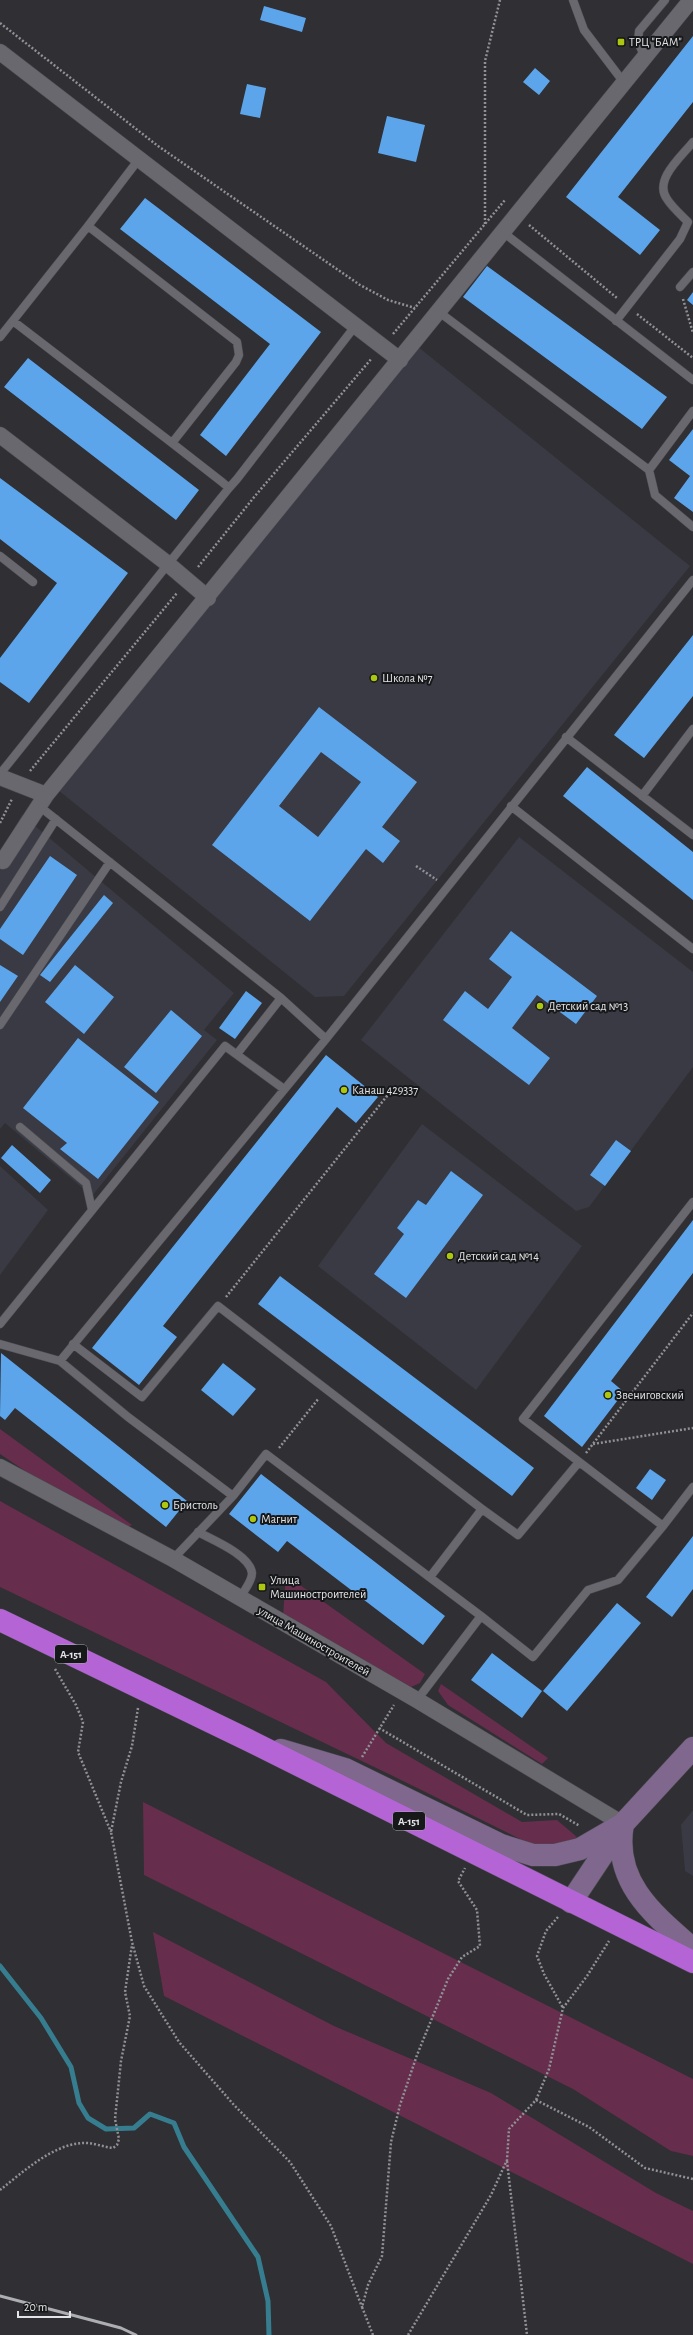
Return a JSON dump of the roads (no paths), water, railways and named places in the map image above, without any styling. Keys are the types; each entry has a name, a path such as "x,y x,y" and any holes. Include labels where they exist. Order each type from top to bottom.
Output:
{"highway":[{"name":"А-151","path":"0,1620 248,1740 571,1902 622,1925 693,1962"}],"main road":[{"path":"248,1740 345,1769 501,1845 533,1855 555,1855 580,1849 623,1824"},
{"path":"571,1902 623,1824 693,1748"},
{"path":"623,1824 621,1851 632,1885 645,1905 693,1949"}],"street":[{"path":"3,861 43,801 692,0"},
{"path":"0,52 400,360"},
{"path":"0,435 168,564 208,598"},
{"path":"0,777 19,783 43,801"},
{"name":"улица Машиностроителей","path":"0,1467 173,1559 417,1700 623,1824"}],"lane":[{"path":"573,0 584,30 625,84"},
{"path":"645,58 638,42 639,31 665,0"},
{"path":"616,320 680,239 690,224 666,199 662,189 664,178 693,142"},
{"path":"0,337 139,159"},
{"path":"88,226 232,338 240,348 240,355 236,362 172,443"},
{"path":"504,233 693,380"},
{"path":"680,287 693,272"},
{"path":"439,312 648,470 655,495 693,527"},
{"path":"13,321 229,488"},
{"path":"0,774 229,488 356,325"},
{"path":"648,470 693,411"},
{"path":"0,556 34,582"},
{"path":"60,1361 326,1039 693,580"},
{"path":"642,796 693,729"},
{"path":"566,737 693,835"},
{"path":"43,801 56,818 281,998 326,1039"},
{"path":"511,806 693,949"},
{"path":"0,907 56,818"},
{"path":"0,1025 110,862"},
{"path":"237,1054 281,998"},
{"path":"0,1324 225,1046 284,1089"},
{"path":"20,1127 86,1183 92,1210"},
{"path":"663,1526 523,1419 693,1202"},
{"path":"73,1344 142,1397 218,1306 326,1390 518,1535 579,1462"},
{"path":"0,1344 60,1361 128,1417 233,1496"},
{"path":"173,1559 233,1496 266,1454 430,1577 532,1657 588,1590 618,1580 693,1487"},
{"path":"430,1577 482,1509"},
{"path":"198,1532 238,1554 247,1562 252,1572 251,1580 240,1598"},
{"path":"417,1700 481,1616"}],"waterway":[{"path":"0,1966 41,2018 71,2067 79,2103 88,2118 106,2129 134,2128 150,2114 174,2123 184,2147 258,2257 268,2301 269,2335"}],"railway":[{"path":"0,2296 121,2328 136,2335"}],"place":[{"name":"ТРЦ \"БАМ\"","path":"621,42"},
{"name":"Школа №7","path":"374,678"},
{"name":"Детский сад №13","path":"540,1006"},
{"name":"Канаш 429337","path":"344,1090"},
{"name":"Детский сад №14","path":"450,1256"},
{"name":"Звениговский","path":"608,1395"},
{"name":"Бристоль","path":"165,1505"},
{"name":"Магнит","path":"253,1519"},
{"name":"Улица Машиностроителей","path":"262,1587"}]}
